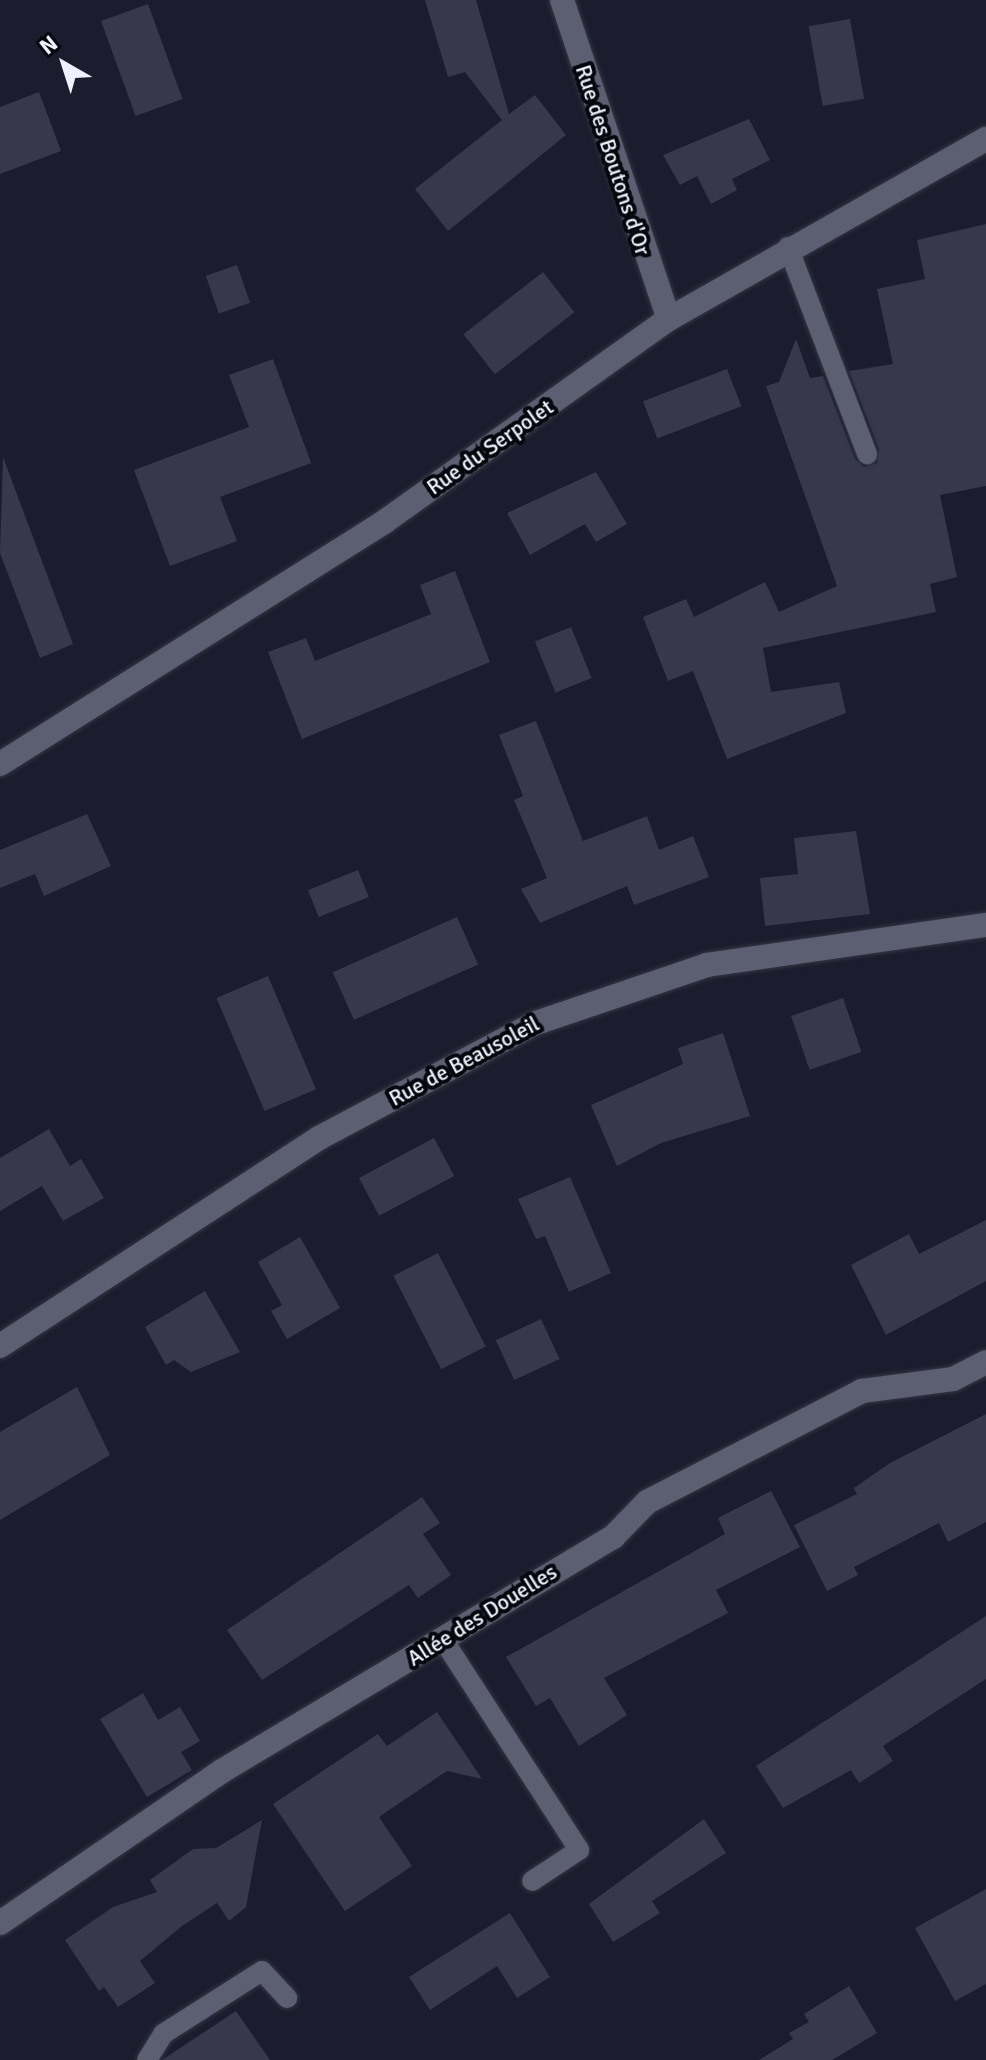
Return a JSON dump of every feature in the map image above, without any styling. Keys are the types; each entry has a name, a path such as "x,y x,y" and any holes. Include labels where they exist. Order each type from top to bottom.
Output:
{"street":[{"name":"Rue des Boutons d'Or","path":"562,0 669,319"},
{"name":"Rue du Serpolet","path":"0,764 384,522 669,319 788,247 986,139"},
{"name":"Rue de Beausoleil","path":"0,1346 319,1138 533,1024 707,965 986,925"},
{"name":"Allée des Douelles","path":"0,1923 222,1771 444,1641 518,1589 613,1537 647,1502 862,1391 953,1379 986,1362"}],"lane":[{"path":"788,247 867,454"},
{"path":"444,1641 579,1850 532,1881"},
{"path":"147,2060 163,2034 262,1971 287,1998"}],"building":[{"path":"425,0 476,0 509,114 535,95 566,135 448,231 415,189 502,120 465,72 448,77"},
{"path":"148,4 183,99 136,116 101,21"},
{"path":"850,19 864,99 823,106 809,26"},
{"path":"39,92 61,151 0,174 0,107"},
{"path":"749,119 770,160 732,179 737,190 711,204 697,176 680,185 663,155"},
{"path":"986,224 986,486 940,495 957,577 930,584 936,612 763,648 771,692 839,682 846,713 727,759 693,671 668,681 643,617 686,599 694,617 765,582 779,612 837,586 766,386 779,382 796,339 810,378 823,376 855,459 864,467 877,463 879,449 849,371 893,364 877,289 925,279 917,240"},
{"path":"237,265 250,303 219,314 206,276"},
{"path":"543,272 574,312 495,374 463,334"},
{"path":"273,359 311,463 220,497 237,541 170,566 134,470 249,427 229,375"},
{"path":"727,369 741,406 657,439 643,401"},
{"path":"3,457 73,644 40,658 0,553"},
{"path":"596,472 627,524 596,542 585,524 530,555 507,513"},
{"path":"455,571 490,662 302,739 268,652 306,638 315,661 431,614 420,585"},
{"path":"571,627 592,678 555,693 535,642"},
{"path":"536,721 583,841 647,816 659,850 693,836 709,877 634,905 627,886 540,923 521,889 547,878 514,800 523,796 499,735"},
{"path":"87,814 111,866 44,896 35,874 0,888 0,850"},
{"path":"856,831 870,914 765,926 760,878 798,874 794,838"},
{"path":"358,870 369,897 319,917 308,890"},
{"path":"457,917 478,965 354,1020 333,972"},
{"path":"268,976 316,1089 265,1111 216,998"},
{"path":"843,998 862,1052 810,1070 791,1016"},
{"path":"723,1033 750,1116 661,1143 617,1166 591,1105 683,1064 678,1048"},
{"path":"49,1129 70,1166 81,1159 104,1198 63,1221 42,1186 0,1211 0,1158"},
{"path":"434,1138 454,1176 379,1216 359,1178"},
{"path":"570,1177 611,1273 569,1292 545,1236 536,1239 518,1199"},
{"path":"986,1220 986,1281 886,1335 851,1265 909,1234 919,1254"},
{"path":"300,1237 340,1308 287,1339 271,1311 282,1305 258,1262"},
{"path":"438,1253 486,1347 441,1369 393,1276"},
{"path":"205,1291 240,1352 191,1372 174,1360 166,1365 145,1327"},
{"path":"541,1319 560,1359 514,1380 496,1340"},
{"path":"77,1387 110,1455 0,1520 0,1432"},
{"path":"986,1414 986,1522 948,1542 939,1523 854,1567 858,1575 827,1591 794,1525 857,1494 854,1488 890,1463"},
{"path":"771,1491 800,1547 716,1590 728,1613 604,1678 627,1715 579,1746 550,1698 536,1706 506,1657 725,1534 718,1518"},
{"path":"422,1497 440,1523 423,1534 451,1575 418,1598 409,1585 262,1680 227,1630"},
{"path":"986,1616 986,1679 883,1746 893,1761 859,1783 851,1770 783,1808 756,1766"},
{"path":"143,1693 158,1720 180,1707 200,1741 181,1752 192,1770 147,1797 100,1719"},
{"path":"437,1712 482,1779 447,1771 379,1817 412,1866 345,1911 273,1804 378,1734 387,1746"},
{"path":"704,1819 726,1853 652,1901 660,1913 613,1942 589,1904"},
{"path":"262,1820 246,1907 229,1921 217,1903 182,1926 140,1961 155,1983 118,2007 104,1987 99,1991 65,1940 113,1907 157,1892 150,1880 193,1849 216,1848"},
{"path":"986,1889 986,1984 955,2001 915,1928"},
{"path":"510,1913 550,1977 517,1998 497,1966 430,2010 409,1977"},
{"path":"849,1986 877,2033 832,2060 759,2060 793,2039 789,2033 809,2022 804,2014"},
{"path":"236,2011 270,2060 162,2060"}]}
